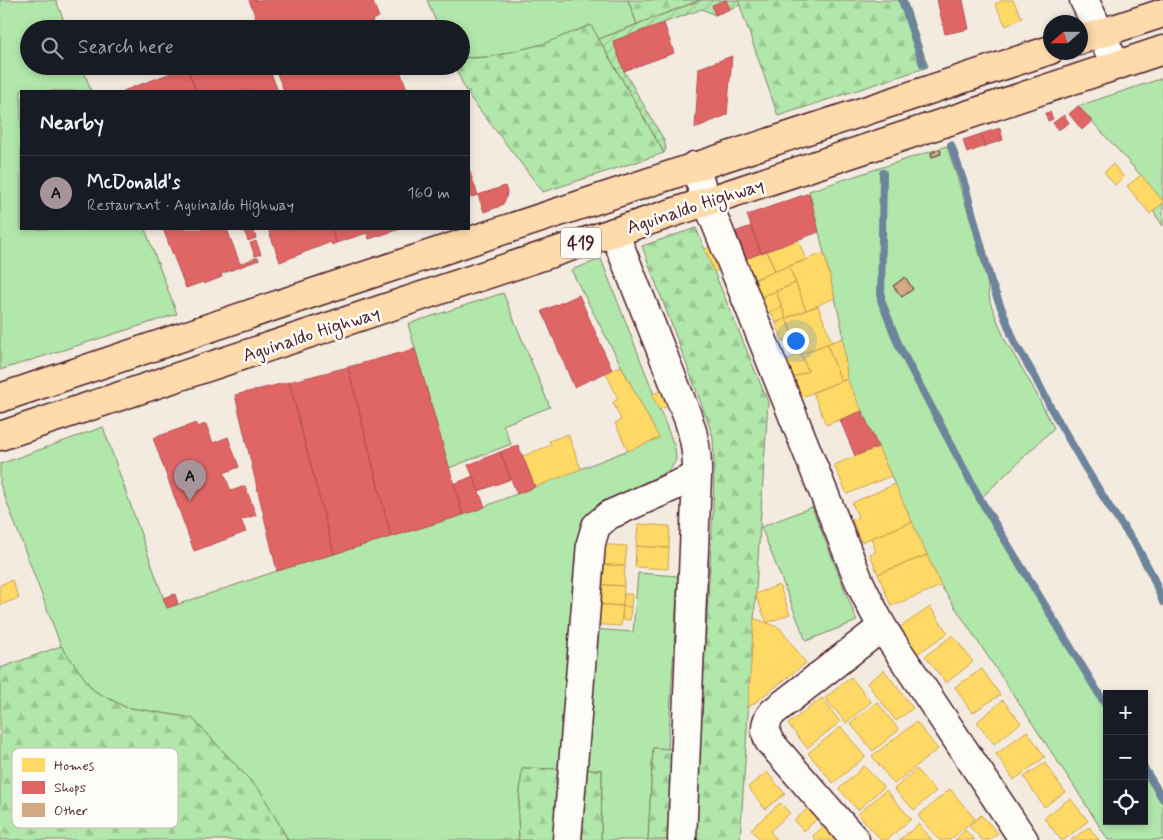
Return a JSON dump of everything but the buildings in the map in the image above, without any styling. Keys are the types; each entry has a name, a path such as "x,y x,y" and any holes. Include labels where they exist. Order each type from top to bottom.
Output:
{"highway":[{"path":"1090,37 1163,13"},
{"name":"Aguinaldo Highway","path":"0,436 1163,50"},
{"name":"Aguinaldo Highway","path":"0,398 694,166 1043,52"}],"street":[{"path":"1084,0 1090,37 1116,65"},
{"path":"694,166 859,580 882,627 1024,840"},
{"path":"614,232 693,432 696,447 697,476 682,840"},
{"path":"567,840 591,543 596,526 609,515 697,476"},
{"path":"855,840 769,741 765,726 768,717 773,712 882,627"}],"green space":[{"path":"0,0 56,0 64,20 20,20 20,75 85,75 91,90 20,90 20,230 145,230 177,314 0,370"},
{"path":"427,0 628,0 637,24 599,39 590,25 544,44 490,57 470,58 470,20 435,20"},
{"path":"628,0 701,0 637,24"},
{"path":"701,0 738,0 740,5 715,15 702,9 614,41 624,71 664,140 666,149 664,153 599,39"},
{"path":"738,0 906,0 928,67 778,116"},
{"path":"591,25 664,153 543,192 470,97 470,90 465,90 459,75 470,75 470,58 490,57 543,44"},
{"path":"1163,78 1163,201 1078,106"},
{"path":"947,146 971,221 987,281 990,302 1006,342 1029,380 1054,428 980,499 1103,700 1103,825 1148,825 1148,775 1163,799 1163,840 1108,840 941,586 847,379 842,327 809,191"},
{"path":"1163,203 1163,226 1153,211"},
{"path":"696,228 768,402 740,840 648,840 653,748 699,750 714,464 713,437 642,246"},
{"path":"601,259 675,448 676,460 670,470 604,503 564,769 522,768 518,816 519,837 517,840 288,840 261,792 192,718 125,707 93,690 61,646 0,484 0,464 103,427 167,608 277,571 463,515 659,438 571,270"},
{"path":"503,293 550,407 503,425 511,444 449,468 408,324"},
{"path":"812,507 857,621 806,641 761,527"},
{"path":"638,573 678,576 668,749 653,748 648,840 601,840 602,770 586,770 593,629 633,632"},
{"path":"61,646 93,690 125,707 192,718 261,792 288,840 0,840 0,668"},
{"path":"522,768 602,770 601,840 517,840 519,837 518,816"}],"waterway":[{"path":"902,0 923,64"},
{"path":"951,145 965,186 991,282 1015,343 1085,467 1136,545 1152,575 1163,602"},
{"path":"883,173 881,300 899,346 980,499 1103,700"},
{"path":"1148,775 1163,799"}],"place":[{"name":"McDonald's","path":"190,501"}]}
